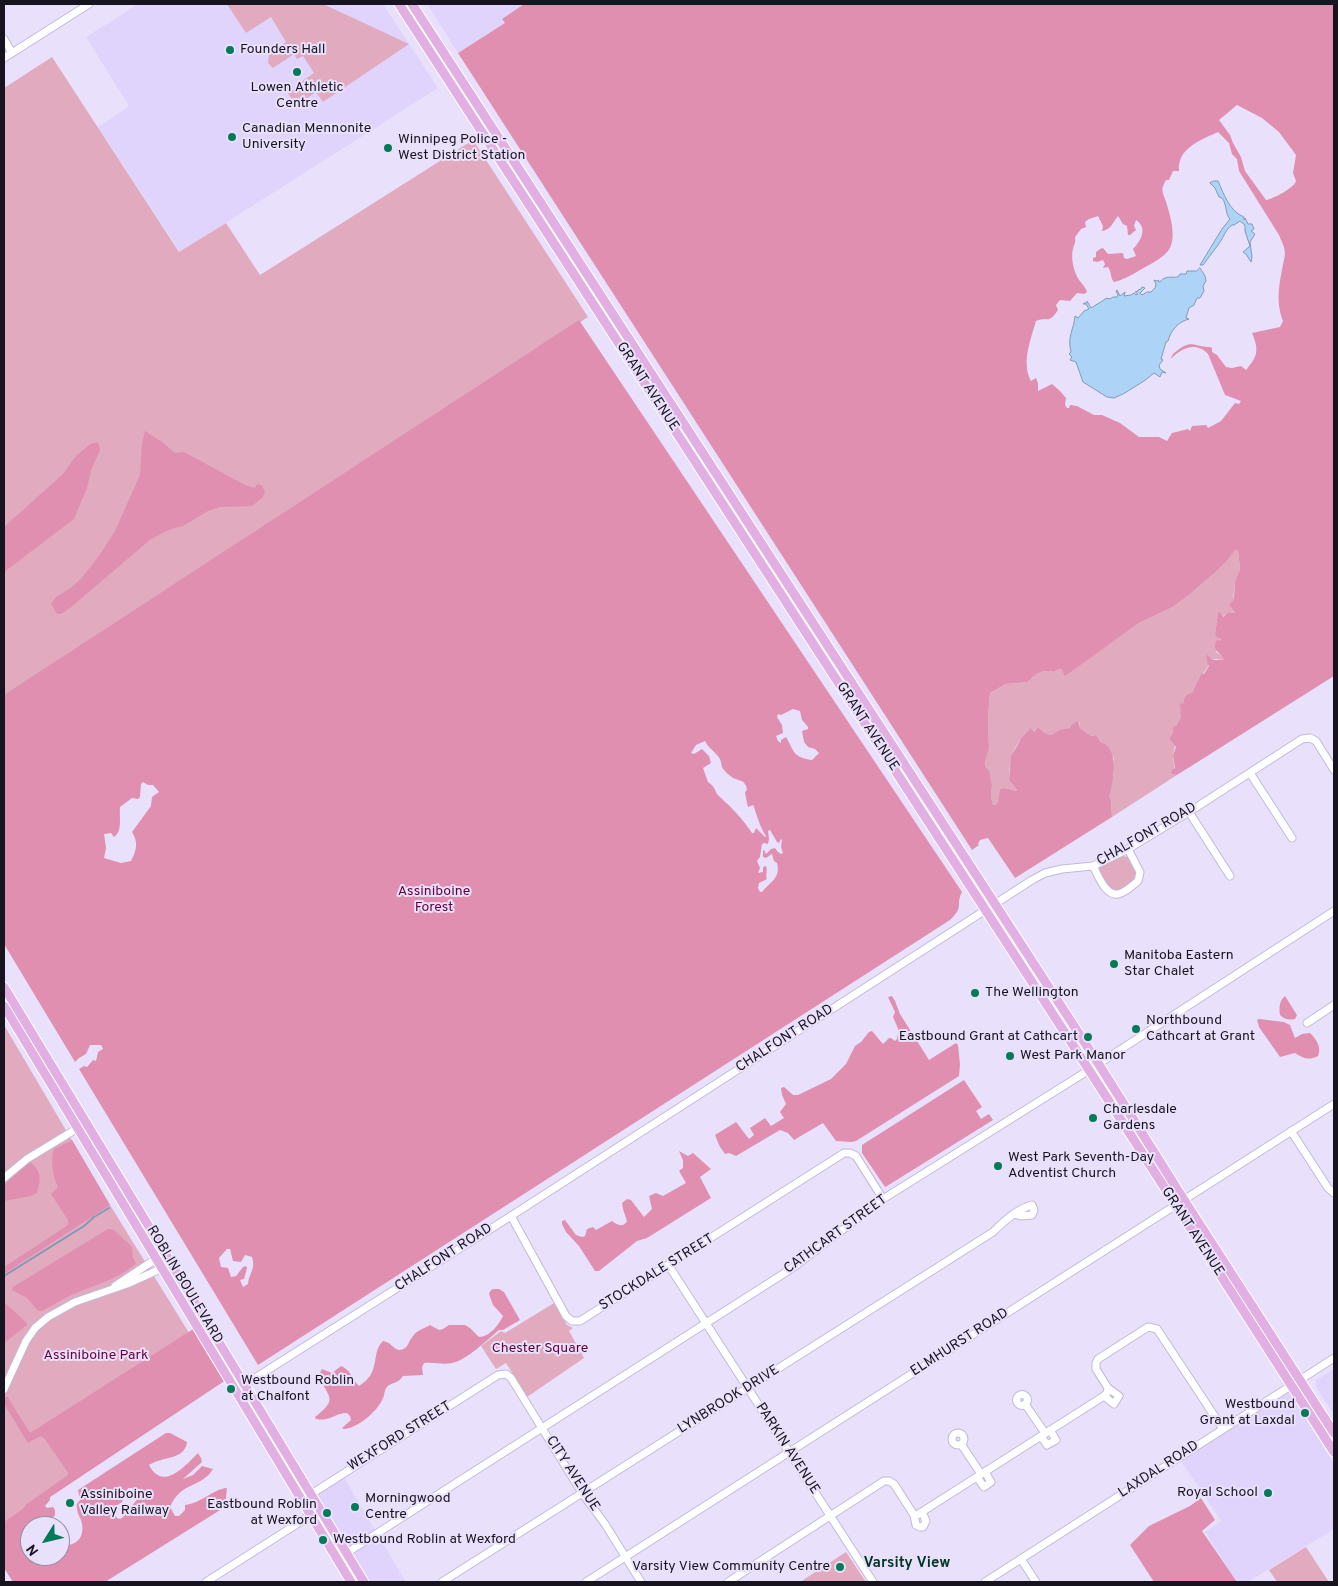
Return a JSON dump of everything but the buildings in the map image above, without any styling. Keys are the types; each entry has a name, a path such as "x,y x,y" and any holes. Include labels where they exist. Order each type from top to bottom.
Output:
{"main road":[{"name":"GRANT AVENUE","path":"399,4 986,910 1334,1452"},
{"name":"GRANT AVENUE","path":"412,4 1098,1063 1334,1432"},
{"name":"ROBLIN BOULEVARD","path":"4,987 156,1258 351,1582"},
{"name":"ROBLIN BOULEVARD","path":"4,1006 165,1253 364,1582"},
{"path":"1238,1302 1247,1298"}],"street":[{"path":"4,58 89,4"},
{"path":"4,39 12,53"},
{"name":"CHALFONT ROAD","path":"236,1390 1032,880 1045,873 1062,869 1093,866 1128,849 1302,739 1310,738 1316,741 1334,770"},
{"path":"1250,773 1292,838"},
{"path":"1189,812 1230,876"},
{"path":"1093,866 1106,889 1112,893 1119,894 1138,881 1140,872 1128,849"},
{"name":"CATHCART STREET","path":"338,1559 794,1267 883,1199 1089,1070 1334,911"},
{"path":"1306,1023 1334,1005"},
{"name":"ELMHURST ROAD","path":"586,1582 1334,1104"},
{"path":"4,1178 27,1159 82,1125"},
{"path":"1291,1131 1328,1188 1334,1193"},
{"name":"STOCKDALE STREET","path":"510,1216 566,1316 572,1321 580,1321 844,1153 856,1156 883,1199"},
{"name":"LYNBROOK DRIVE","path":"442,1582 993,1232 1014,1214"},
{"path":"110,1289 165,1253"},
{"path":"4,1389 22,1347 35,1328 57,1311 75,1302 127,1284 162,1267 170,1261"},
{"name":"PARKIN AVENUE","path":"669,1266 872,1582"},
{"path":"1104,1396 1114,1404 1119,1396 1108,1388 1096,1369 1098,1360 1148,1328 1157,1329 1223,1430"},
{"name":"LAXDAL ROAD","path":"985,1582 1334,1358"},
{"name":"CITY AVENUE","path":"498,1375 506,1374 511,1378 582,1493 605,1524 641,1582"},
{"name":"WEXFORD STREET","path":"302,1500 498,1375"},
{"path":"914,1515 922,1512 1104,1396 1108,1392 1108,1388"},
{"path":"1025,1404 1045,1433"},
{"path":"961,1444 981,1474"},
{"path":"728,1582 884,1481 894,1484 914,1515 916,1525 920,1527 923,1527 926,1521 922,1512"},
{"path":"206,1582 310,1515"},
{"path":"1021,1559 1036,1582"}],"shaded area":[{"name":"Canadian Mennonite University","path":"138,4 383,4 438,88 180,252 98,127 129,106 86,37"},
{"path":"427,4 524,4 502,19 505,23 458,53"},
{"path":"1334,1369 1334,1415 1316,1387 1316,1380"},
{"name":"Royal School","path":"1289,1392 1334,1464 1334,1529 1248,1582 1237,1582 1205,1532 1221,1521 1181,1461"},
{"path":"343,1476 406,1582 365,1582 313,1495"}],"green space":[{"path":"227,4 323,4 409,44 323,102 316,92 296,106 288,93 314,73 303,56 297,59 294,54 273,68 268,63 269,53 286,42 271,17 246,33"},
{"path":"524,4 1334,4 1334,676 1177,775 1171,773 1175,768 1173,755 1176,747 1169,739 1173,732 1173,727 1176,726 1181,717 1180,704 1184,704 1184,699 1188,694 1192,693 1201,674 1204,674 1209,666 1206,656 1208,655 1213,660 1224,659 1215,648 1217,640 1221,641 1215,634 1218,613 1220,612 1223,617 1228,612 1235,612 1229,605 1233,601 1235,581 1240,569 1238,550 1235,550 1218,570 1173,607 1139,623 1065,676 1061,669 1054,672 1043,672 1028,682 1006,684 990,693 988,718 989,748 985,762 992,785 991,797 993,805 997,804 1000,789 1017,790 1009,780 1011,756 1030,728 1034,732 1038,727 1051,735 1060,730 1070,728 1071,725 1078,721 1080,728 1091,736 1096,735 1111,752 1114,766 1113,782 1109,796 1112,817 1015,878 988,838 980,840 979,845 972,850 458,53 505,23 502,19","holes":["1237,105 1262,118 1279,132 1296,155 1293,173 1296,181 1283,193 1266,200 1245,171 1241,157 1230,135 1219,120","1218,132 1229,143 1232,154 1237,159 1239,171 1279,235 1284,247 1285,254 1279,296 1280,313 1283,321 1280,327 1252,333 1256,344 1256,353 1246,370 1241,366 1226,367 1217,355 1212,352 1212,348 1194,344 1183,347 1173,354 1171,359 1184,349 1194,347 1203,350 1208,354 1225,395 1241,401 1239,404 1235,403 1221,421 1208,428 1206,425 1192,426 1190,431 1188,429 1172,433 1167,441 1159,437 1139,437 1120,423 1102,415 1094,415 1077,406 1070,405 1067,408 1065,405 1066,398 1052,384 1038,391 1036,378 1031,381 1027,366 1027,358 1036,321 1050,319 1058,310 1056,305 1060,300 1070,301 1077,293 1084,294 1087,292 1077,276 1072,258 1075,237 1081,229 1086,227 1085,222 1098,216 1103,226 1102,231 1110,227 1118,216 1123,224 1127,226 1128,235 1136,230 1134,226 1136,220 1142,227 1141,238 1133,249 1136,256 1127,259 1124,258 1123,253 1108,254 1103,248 1096,252 1096,257 1093,258 1093,261 1103,260 1105,264 1103,268 1108,267 1114,282 1132,275 1159,259 1171,246 1173,235 1163,192 1164,184 1166,180 1169,180 1173,171 1179,171 1179,163 1182,156 1191,146"]},
{"path":"52,57 179,252 226,223 260,275 473,140 588,317 4,696 4,88"},
{"name":"Assiniboine Forest","path":"579,320 962,892 959,908 950,920 258,1365 79,1069 84,1066 87,1067 93,1060 96,1061 98,1052 103,1049 101,1045 90,1045 86,1054 75,1062 4,944 4,695","holes":["793,709 800,711 802,720 808,727 808,729 802,731 804,742 808,747 815,749 819,753 812,760 797,755 786,737 781,740 781,743 778,741 776,736 783,733 782,725 777,717 778,714 781,715","705,741 720,759 725,771 733,778 745,784 748,807 753,805 765,837 756,828 754,833 752,833 708,782 703,768 711,763 709,756 702,749 694,754 691,753 696,745","143,782 153,785 159,792 152,797 151,806 132,832 136,840 136,847 131,861 121,863 104,858 106,848 104,834 111,833 114,837 117,834 120,828 120,807 132,798 138,799 140,797 141,784","770,830 777,842 779,843 782,840 781,847 783,853 781,854 775,848 766,854 763,851 763,857 766,858 772,854 778,868 774,879 760,892 758,888 759,883 767,879 767,870 766,866 763,867 763,872 758,873 760,868 757,861 760,857 762,844 768,844 768,831","227,1249 230,1249 233,1261 241,1262 245,1255 252,1257 253,1268 248,1284 243,1287 240,1280 244,1279 246,1266 236,1276 231,1277 228,1268 221,1267 219,1258"]},
{"path":"145,431 175,453 184,452 245,485 255,488 257,484 261,485 265,491 263,497 252,506 220,507 208,511 183,526 171,529 151,539 70,608 61,614 57,614 51,604 55,598 81,579 115,531 140,475 142,444"},
{"path":"98,442 100,450 74,519 4,572 4,527 63,474 75,457 90,444"},
{"path":"1235,549 1238,550 1240,569 1235,581 1233,601 1235,612 1228,612 1222,617 1218,613 1215,634 1221,641 1216,652 1225,658 1223,660 1213,660 1208,655 1209,665 1201,674 1192,693 1183,705 1181,717 1169,739 1175,746 1173,755 1175,774 1177,775 1112,817 1111,801 1108,796 1114,774 1114,758 1096,735 1091,736 1080,728 1079,722 1071,725 1070,728 1051,735 1038,727 1019,742 1012,755 1009,780 1017,790 1000,789 997,804 993,805 991,797 992,785 985,762 989,747 988,718 990,693 1006,684 1028,682 1043,672 1054,672 1061,669 1065,675 1139,623 1173,607 1218,570"},
{"path":"1120,856 1125,856 1132,860 1137,871 1137,880 1114,891 1098,872 1100,867"},
{"path":"892,996 900,1014 929,1060 956,1043 958,1045 959,1076 856,1141 836,1141 823,1123 794,1140 788,1133 780,1130 736,1156 729,1153 725,1154 715,1135 736,1122 749,1139 754,1135 750,1128 765,1118 771,1126 784,1118 780,1112 786,1104 781,1088 784,1087 793,1095 798,1095 831,1079 846,1064 855,1046 869,1032 872,1031 883,1044 889,1038 895,1041 898,1030 893,1017 895,1012 888,997"},
{"path":"1285,996 1297,1015 1295,1019 1287,1019 1280,1015 1280,1005"},
{"path":"1257,1020 1284,1022 1290,1025 1295,1038 1302,1034 1310,1033 1319,1046 1318,1056 1306,1058 1295,1053 1280,1057 1259,1027"},
{"name":"Assiniboine Park","path":"4,1025 110,1205 220,1383 4,1528"},
{"path":"964,1080 982,1107 976,1111 981,1119 989,1114 993,1120 885,1187 862,1153 862,1145"},
{"path":"72,1140 110,1205 4,1274 4,1267 68,1225 68,1220 51,1194 58,1187 53,1173 52,1158 54,1149"},
{"path":"679,1151 688,1156 693,1153 711,1169 700,1177 711,1198 647,1238 637,1241 599,1271 595,1271 579,1246 566,1232 562,1221 565,1220 576,1235 582,1237 585,1236 587,1229 593,1227 596,1230 612,1221 618,1225 624,1225 627,1221 622,1203 627,1199 631,1200 644,1217 652,1209 649,1196 656,1193 663,1196 686,1183 679,1171 683,1168 683,1160"},
{"path":"29,1162 38,1171 39,1184 37,1193 31,1196 4,1201 4,1185"},
{"path":"108,1229 114,1230 132,1247 136,1264 128,1270 112,1279 69,1296 42,1311 38,1311 27,1298 12,1290 13,1287"},
{"path":"494,1289 504,1292 520,1320 503,1330 499,1330 477,1349 458,1361 449,1364 424,1363 422,1367 423,1375 403,1376 390,1384 385,1390 384,1397 377,1408 355,1426 342,1428 351,1420 347,1413 321,1420 316,1419 315,1417 329,1402 328,1394 319,1375 322,1369 332,1373 341,1366 344,1367 359,1386 371,1375 379,1346 383,1341 398,1350 403,1349 414,1334 430,1325 439,1330 449,1325 465,1325 479,1337 486,1335 496,1327 503,1316 493,1305 489,1294"},
{"name":"Chester Square","path":"554,1303 567,1325 573,1328 569,1331 584,1358 527,1397 506,1363 496,1369 481,1346 501,1331 505,1333"},
{"path":"4,1304 26,1322 27,1325 4,1343"},
{"path":"198,1326 229,1378 50,1497 45,1506 47,1508 53,1507 55,1510 54,1516 20,1516 20,1566 70,1566 70,1544 79,1540 82,1531 77,1506 80,1500 78,1490 166,1433 170,1433 187,1442 185,1448 178,1455 149,1465 155,1473 161,1476 174,1474 198,1453 202,1462 183,1479 193,1475 202,1466 213,1469 203,1479 180,1493 175,1499 170,1507 175,1516 179,1516 185,1510 185,1505 197,1502 217,1491 227,1488 225,1507 105,1582 13,1582 4,1568 4,1522 69,1474 44,1438 41,1436 28,1443 4,1404 7,1396 30,1433","holes":["128,1488 132,1488 139,1497 123,1517 117,1518 115,1515 116,1506 122,1502"]},
{"path":"1201,1498 1215,1520 1202,1531 1237,1582 1154,1582 1130,1545 1149,1526 1190,1506"},
{"path":"1306,1547 1329,1582 1277,1582 1269,1570"},
{"name":"Varsity View Community Centre","path":"846,1552 866,1582 800,1582"}],"water":[{"path":"1218,181 1234,211 1244,217 1248,224 1252,224 1254,229 1251,231 1255,234 1250,242 1251,262 1243,252 1250,246 1245,225 1240,221 1230,227 1203,265 1200,265 1230,219 1224,200 1219,197 1215,188 1210,183"},
{"path":"1200,268 1206,281 1203,286 1204,291 1200,298 1197,298 1194,305 1189,308 1186,318 1189,319 1175,327 1166,342 1161,359 1163,360 1159,365 1160,369 1166,373 1162,372 1160,377 1154,373 1114,398 1107,397 1083,382 1076,362 1070,360 1072,357 1069,354 1071,352 1070,337 1075,316 1078,318 1084,311 1089,309 1084,303 1087,303 1087,301 1091,308 1107,298 1117,297 1117,290 1120,296 1125,292 1124,296 1134,293 1136,295 1138,294 1135,292 1142,287 1145,288 1140,293 1142,295 1151,292 1155,288 1154,280 1159,280 1160,282 1166,278 1178,277 1180,274 1186,274 1187,271 1196,271"}],"waterway":[{"path":"4,1276 84,1226 109,1208"}],"place":[{"name":"Founders Hall","path":"230,50"},
{"name":"Lowen Athletic Centre","path":"297,72"},
{"name":"Canadian Mennonite University","path":"232,137"},
{"name":"Winnipeg Police - West District Station","path":"388,148"},
{"name":"Manitoba Eastern Star Chalet","path":"1114,964"},
{"name":"The Wellington","path":"975,993"},
{"name":"Northbound Cathcart at Grant","path":"1136,1029"},
{"name":"Eastbound Grant at Cathcart","path":"1088,1037"},
{"name":"West Park Manor","path":"1010,1056"},
{"name":"Charlesdale Gardens","path":"1093,1118"},
{"name":"West Park Seventh-Day Adventist Church","path":"998,1166"},
{"name":"Westbound Roblin at Chalfont","path":"231,1389"},
{"name":"Westbound Grant at Laxdal","path":"1305,1413"},
{"name":"Royal School","path":"1268,1493"},
{"name":"Assiniboine Valley Railway","path":"70,1503"},
{"name":"Morningwood Centre","path":"355,1507"},
{"name":"Eastbound Roblin at Wexford","path":"327,1513"},
{"name":"Westbound Roblin at Wexford","path":"323,1540"},
{"name":"Varsity View Community Centre","path":"840,1567"}],"district":[{"name":"Varsity View","path":"907,1564"}]}
